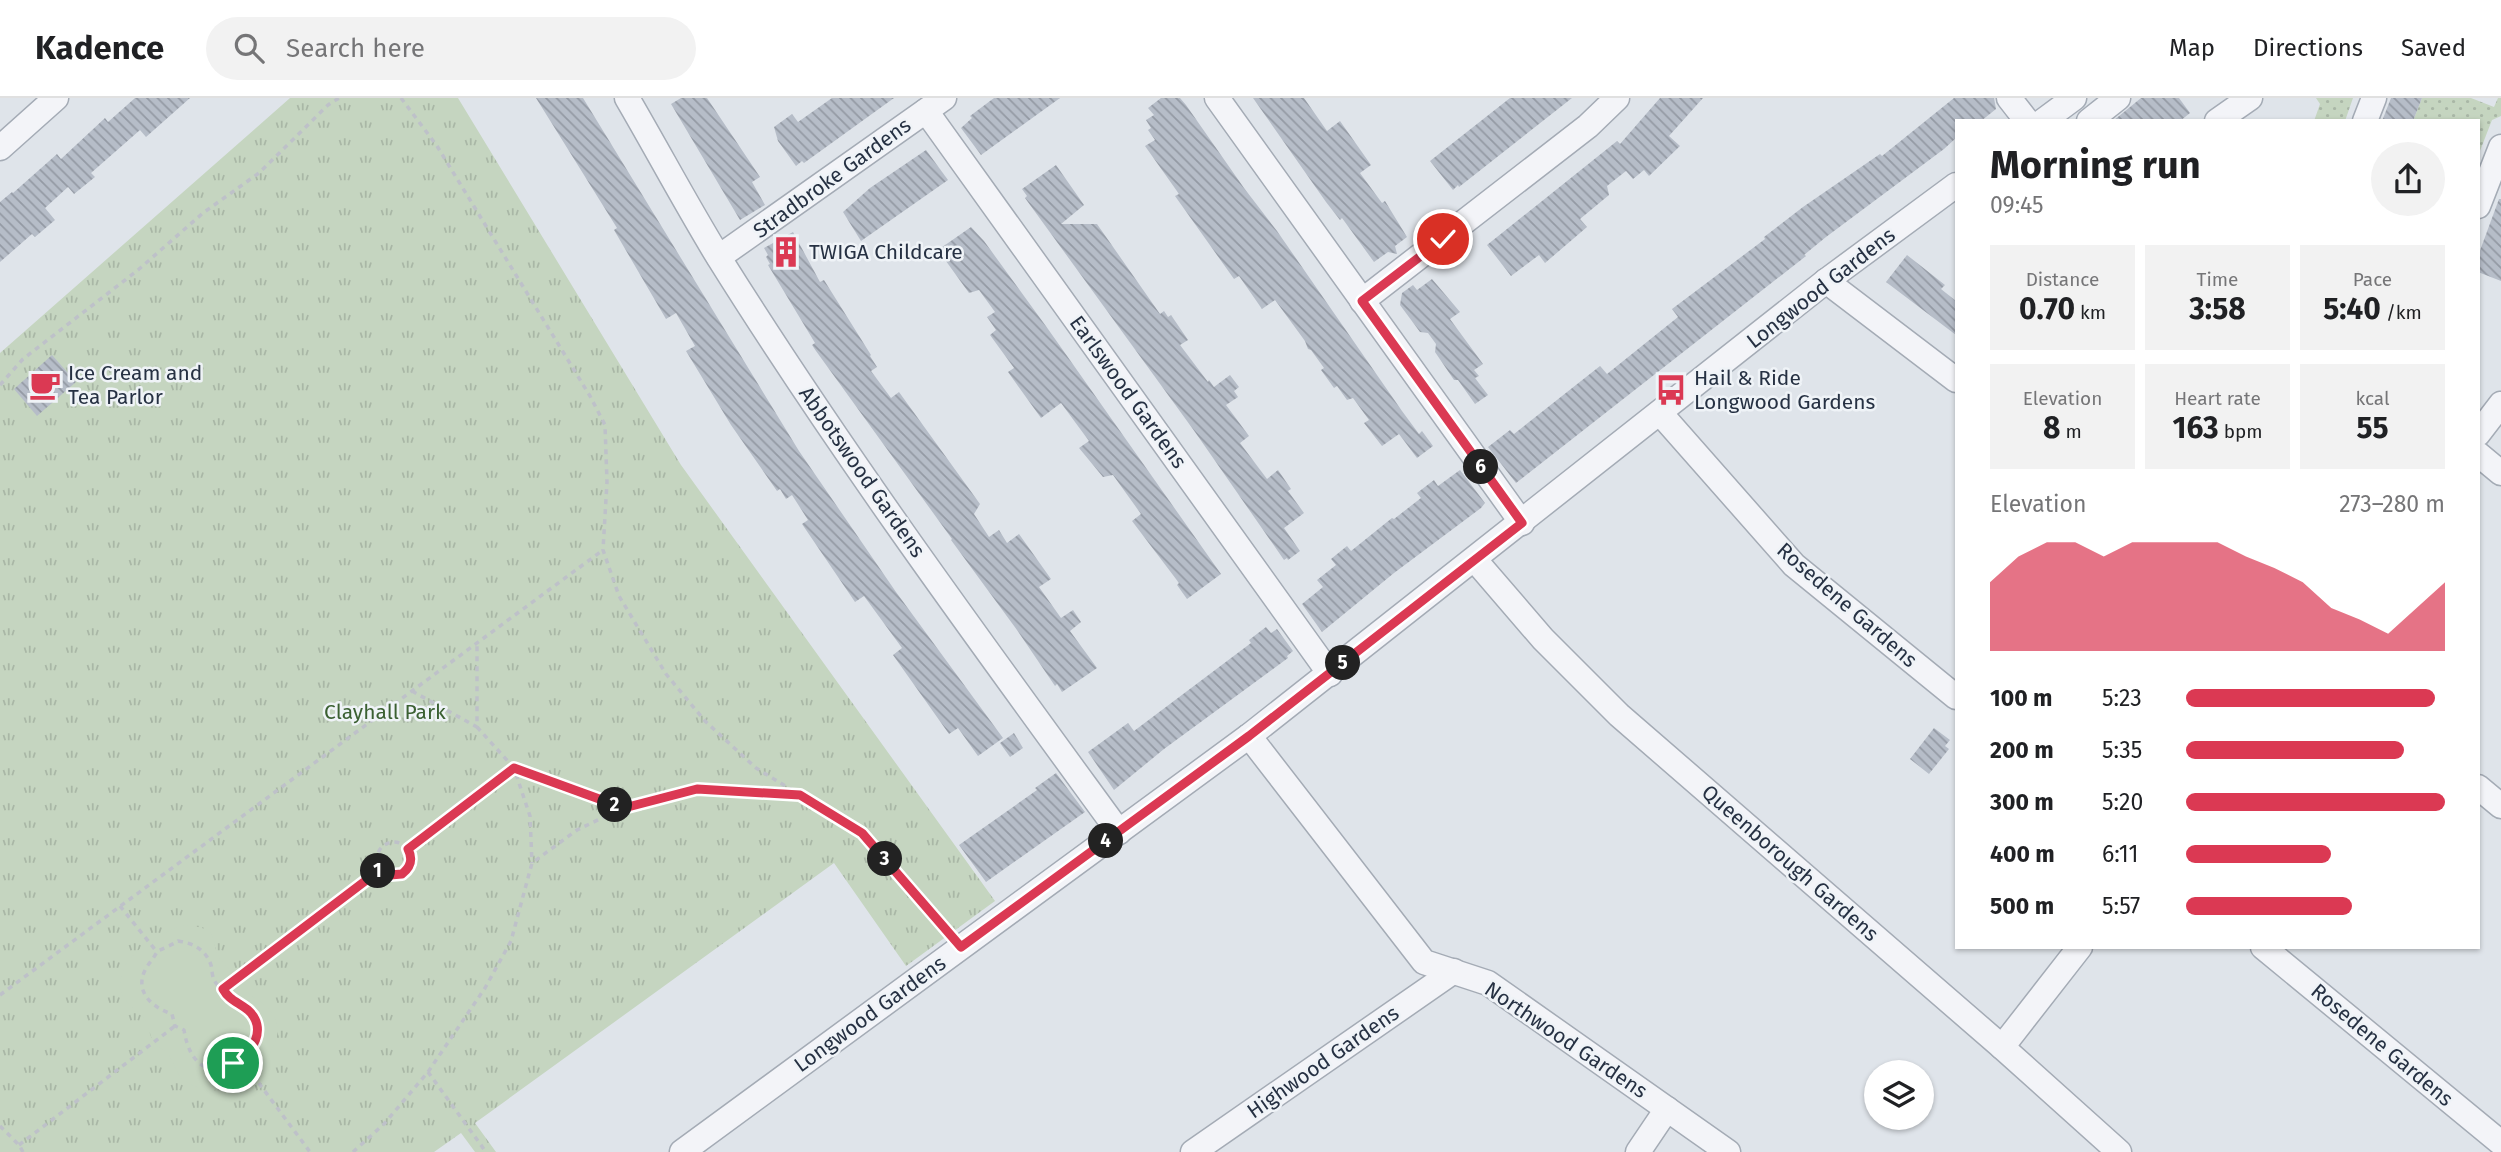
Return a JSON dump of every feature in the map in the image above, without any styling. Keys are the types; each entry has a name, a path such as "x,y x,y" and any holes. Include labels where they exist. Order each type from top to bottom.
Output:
{"street":[{"path":"0,148 56,98"},
{"name":"Abbotswood Gardens","path":"627,98 719,257 798,380 908,539 1125,827"},
{"path":"1217,98 1522,523"},
{"path":"1362,301 1588,126 1617,98"},
{"path":"2009,98 2025,119"},
{"path":"2092,119 2118,98"},
{"path":"2220,119 2250,98"},
{"path":"2366,119 2374,98"},
{"name":"Stradbroke Gardens","path":"719,257 935,104"},
{"name":"Earlswood Gardens","path":"935,104 1330,674"},
{"path":"2048,119 2073,108"},
{"path":"2480,201 2501,147"},
{"name":"Longwood Gardens","path":"682,1152 1227,753 1475,561 1826,281 1955,186"},
{"path":"1826,281 1955,379"},
{"path":"2480,431 2501,404"},
{"name":"Rosedene Gardens","path":"1660,414 1794,565 1955,696"},
{"path":"2480,456 2501,473"},
{"name":"Queenborough Gardens","path":"1475,561 1543,639 1619,715 2119,1152"},
{"name":"Northwood Gardens","path":"1249,736 1424,962 1488,983 1728,1152"},
{"path":"2480,789 2501,806"},
{"path":"2002,1047 2078,949"},
{"name":"Rosedene Gardens","path":"2265,949 2501,1143"},
{"name":"Highwood Gardens","path":"1193,1152 1454,971"},
{"path":"1638,1152 1667,1109"}],"path":[{"path":"0,385 23,359 138,270 203,213 259,173 328,105 339,98"},
{"path":"401,98 437,146 590,396 605,425 607,482 603,550 619,596 674,684 705,721 756,768 862,833 961,947"},
{"path":"0,995 603,550"},
{"path":"477,643 477,727"},
{"path":"353,1152 384,1124 428,1072 485,988 511,941 532,863 530,816 514,768 477,727 412,691"},
{"path":"514,768 624,808"},
{"path":"408,849 514,768"},
{"path":"532,863 577,830 624,808 697,789 800,795"},
{"path":"394,842 408,849 410,865 402,874 390,875 381,869 378,853 384,845 394,842"},
{"path":"223,989 381,869"},
{"path":"120,906 157,952"},
{"path":"178,942 196,946 206,954 215,981 228,997 247,1009 257,1027 256,1043 241,1059 218,1070 208,1069 194,1060 187,1046 184,1030 175,1026 172,1014 159,1009 145,996 142,975 146,965 157,952 178,942"},
{"path":"19,1144 175,1026"},
{"path":"241,1059 310,1152"},
{"path":"428,1072 486,1152"},
{"path":"0,1126 19,1144 23,1152"}],"green space":[{"name":"Clayhall Park","path":"290,98 458,98 681,465 995,901 906,966 834,863 475,1123 496,1152 475,1152 461,1133 434,1152 0,1152 0,353"},
{"path":"2316,98 2353,98 2346,119 2315,119 2320,104"},
{"path":"2422,98 2471,98 2494,107 2498,98 2501,98 2501,116 2492,120 2480,151 2480,119 2414,119"},
{"path":"186,925 198,927 211,934 224,964 240,977 247,993 267,1008 277,1024 275,1043 261,1064 261,1079 254,1084 238,1081 210,1090 186,1082 178,1074 166,1052 154,1043 148,1025 122,994 120,981 130,959 151,941"}],"building":[{"path":"135,98 190,98 146,137 140,130 91,173 95,177 74,194 68,187 45,208 55,220 35,237 32,234 0,262 0,202 57,154 61,159 105,118 108,122"},
{"path":"536,98 583,98 799,451 896,592 1003,738 978,756 958,728 949,734 893,655 902,648 864,596 855,602 802,524 808,520 792,495 786,499 780,489 777,491 731,425 686,351 695,346 676,313 666,319 614,230 617,228"},
{"path":"681,98 707,98 760,177 752,182 765,205 740,220 671,104"},
{"path":"832,98 894,98 796,166 778,141 774,127 792,114 798,122"},
{"path":"994,98 1060,98 981,155 961,128 972,118 970,116"},
{"path":"1161,98 1180,98 1186,105 1402,411 1419,434 1422,431 1433,446 1417,458 1399,434 1382,446 1364,423 1369,420 1353,398 1347,400 1337,386 1334,388 1321,370 1324,368 1275,300 1262,309 1239,276 1234,279 1175,196 1179,194 1145,146 1155,140 1148,130 1151,128 1146,120 1154,115 1148,108"},
{"path":"1253,98 1304,98 1327,131 1340,121 1371,165 1360,173 1382,203 1385,201 1407,237 1395,246 1397,254 1388,252 1374,262 1342,218 1340,220 1326,202"},
{"path":"1510,98 1572,98 1453,190 1430,161"},
{"path":"1660,98 1703,98 1669,136 1680,146 1649,176 1644,170 1633,179 1626,171 1607,186 1609,195 1580,219 1587,227 1545,263 1539,255 1511,276 1487,245 1617,141 1620,144"},
{"path":"1954,98 1994,98 1996,109 1984,119 1955,119 1955,139 1944,149 1826,237 1804,255 1806,256 1516,483 1488,447 1510,430 1514,434 1600,366 1607,374 1678,317 1672,309 1803,207 1880,154 1882,156"},
{"path":"2141,98 2179,98 2190,113 2182,119 2115,119"},
{"path":"2391,98 2422,98 2414,119 2383,119"},
{"path":"926,150 948,180 861,241 843,212 870,188"},
{"path":"1056,165 1084,205 1061,224 1097,224 1160,314 1164,311 1168,317 1171,315 1188,340 1180,345 1208,382 1209,380 1214,387 1230,375 1239,387 1234,391 1238,397 1226,405 1249,436 1240,443 1267,479 1278,470 1291,489 1288,491 1304,513 1284,528 1300,551 1288,560 1284,560 1025,198 1027,196 1022,189"},
{"path":"2501,199 2501,281 2480,273 2480,251"},
{"path":"971,227 1048,329 1221,574 1187,599 1177,585 1179,583 1132,521 1141,514 1113,475 1103,477 1079,448 1089,441 1061,403 1041,418 1008,372 1014,368 990,335 996,330 987,317 995,312 979,290 969,293 938,250"},
{"path":"793,232 820,282 824,280 871,355 877,367 871,371 891,398 899,392 980,504 974,514 989,537 999,530 1007,543 1019,534 1051,579 1039,587 1061,618 1073,610 1081,622 1070,631 1097,668 1062,692 1057,684 1055,686 812,345 815,343 768,265 768,255 764,248"},
{"path":"1907,255 1945,285 1941,289 1955,300 1955,334 1886,282"},
{"path":"1432,279 1460,312 1450,319 1483,364 1474,370 1479,376 1475,378 1488,395 1475,404 1435,352 1436,344 1428,333 1420,332 1400,305 1402,293 1413,285 1417,290"},
{"name":"Ice Cream and Tea Parlor","path":"52,355 76,382 37,416 14,389"},
{"path":"1460,470 1485,503 1481,508 1394,573 1322,632 1302,604 1323,587 1317,580 1336,565 1331,559 1347,546 1351,551 1394,519 1421,498 1417,493 1434,480 1438,486"},
{"path":"1266,627 1271,633 1277,629 1293,651 1288,658 1164,749 1114,790 1088,752 1128,723 1134,731 1251,643 1249,640"},
{"path":"1934,728 1950,740 1945,746 1949,749 1929,774 1910,759"},
{"path":"1014,733 1023,748 1010,757 1000,743"},
{"path":"1056,773 1085,812 986,882 959,845 1037,790 1035,788"}],"place":[{"name":"TWIGA Childcare","path":"786,252"},
{"name":"Ice Cream and Tea Parlor","path":"45,385"},
{"name":"Hail & Ride Longwood Gardens","path":"1671,390"}],"route":[{"path":"233,1063 252,1049 258,1035 257,1027 247,1009 234,1002 223,989 381,869 390,875 402,874 410,865 411,854 408,849 514,768 624,808 697,789 800,795 862,833 961,947 1249,736 1522,523 1362,301 1443,239"}]}
